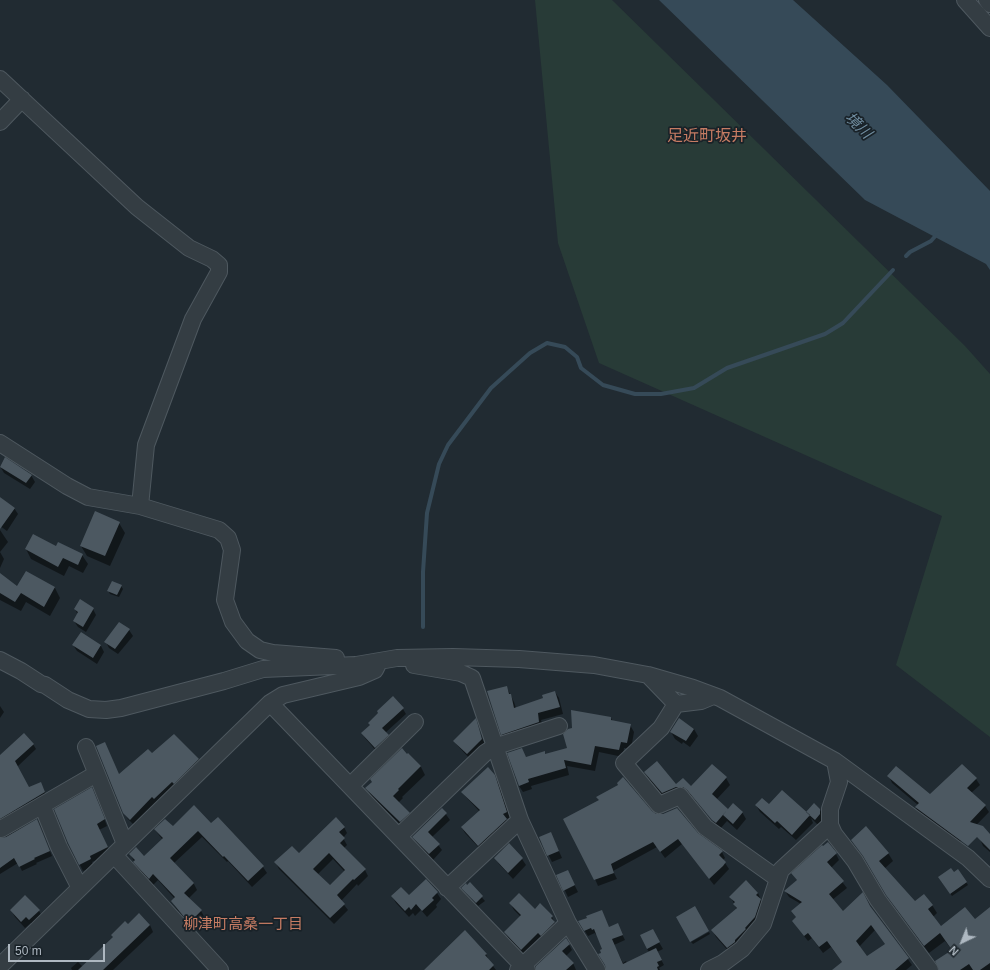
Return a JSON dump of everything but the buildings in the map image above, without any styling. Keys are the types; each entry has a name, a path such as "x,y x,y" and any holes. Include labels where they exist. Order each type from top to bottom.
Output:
{"street":[{"path":"965,0 990,28"},
{"path":"987,0 990,4"},
{"path":"0,78 137,207 189,248 212,259 219,265 220,272 193,320 146,445 140,506"},
{"path":"0,122 22,99"},
{"path":"0,443 67,486 88,497 140,506 219,530 228,538 232,550 226,600 233,622 247,641 260,650 273,653 341,658 356,666"},
{"path":"0,660 45,685 68,700 89,709 106,710 121,708 224,682 264,669 356,666 398,658 453,657 527,660 594,665 648,676 693,688 713,696 835,761 968,858 990,879"},
{"path":"398,658 413,664 461,673 472,678 494,747 520,820 568,923 597,970"},
{"path":"0,966 270,703 283,695 359,677 375,670 380,661"},
{"path":"648,676 676,704"},
{"path":"676,704 701,701 713,696"},
{"path":"270,703 399,836 522,968 568,923"},
{"path":"676,704 661,728 624,763 659,805 680,796 705,827 778,879"},
{"path":"350,786 415,722"},
{"path":"399,836 485,753 494,747 559,726"},
{"path":"86,747 120,850 220,970"},
{"path":"835,761 840,782 830,809 830,825 834,834 855,861 878,900 930,970"},
{"path":"1,829 96,774"},
{"path":"42,805 59,846 80,888"},
{"path":"447,888 520,820"},
{"path":"708,970 723,963 742,949 762,924 781,870 830,825"}],"green space":[{"path":"535,0 612,0 965,346 990,374 990,737 896,665 942,516 599,363 558,243"}],"water":[{"name":"境川","path":"659,0 793,0 887,85 990,191 990,270 986,264 865,200"}],"waterway":[{"path":"906,256 910,252 931,241 938,233"},
{"path":"423,627 423,572 427,513 439,464 448,445 491,388 530,353 547,343 565,347 577,357 581,368 603,385 635,394 661,394 694,388 727,368 825,334 843,323 893,270"}],"district":[{"name":"足近町坂井","path":"707,137"},
{"name":"柳津町高桑一丁目","path":"243,925"}]}
